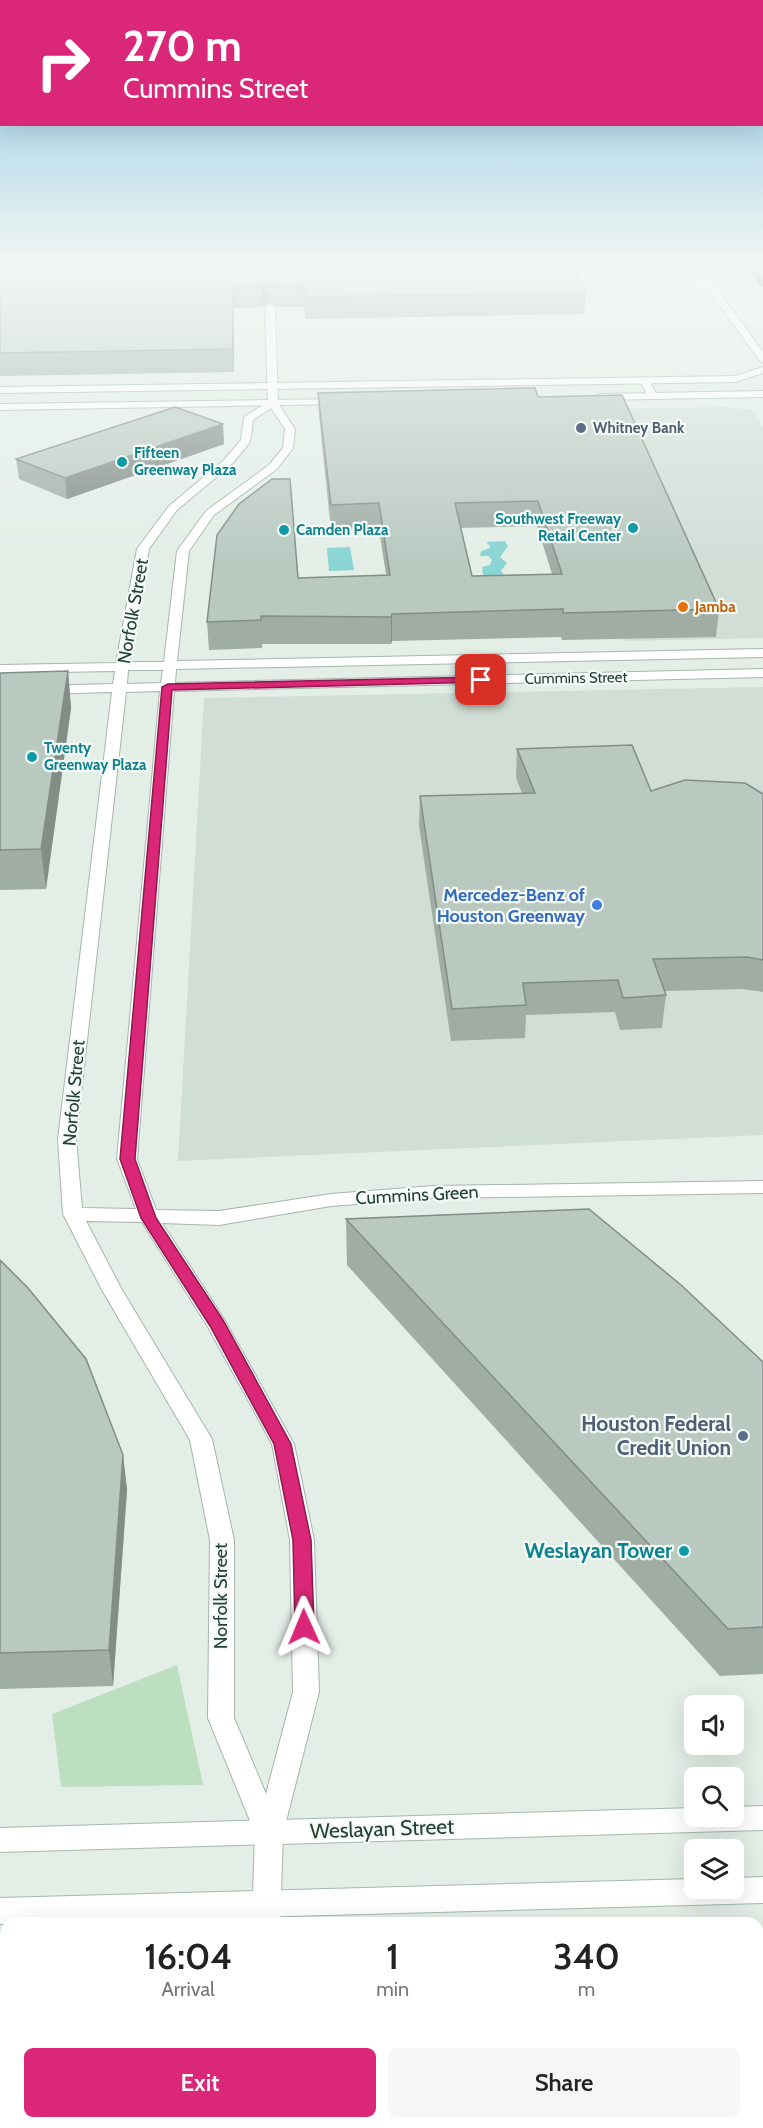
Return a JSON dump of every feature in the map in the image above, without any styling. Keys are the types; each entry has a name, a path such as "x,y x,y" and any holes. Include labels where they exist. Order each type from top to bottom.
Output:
{"street":[{"name":"Norfolk Street","path":"266,1912 268,1833 306,1692 302,1540 283,1444 217,1324 149,1218 127,1159 169,666 183,551 210,513 273,467 288,448 290,429 273,403 271,365"},
{"path":"0,390 736,379 763,370"},
{"path":"645,381 653,396"},
{"path":"442,396 586,389 610,382"},
{"path":"588,398 763,394"},
{"path":"0,407 353,402"},
{"name":"Norfolk Street","path":"268,1833 221,1718 222,1540 201,1439 112,1290 73,1214 67,1139 122,667 143,549 173,508 228,462 246,441 248,419 273,403"},
{"name":"Cummins Street","path":"0,669 763,653"},
{"name":"Cummins Street","path":"642,656 649,676"},
{"name":"Cummins Street","path":"0,692 763,673"},
{"name":"Cummins Green","path":"73,1214 149,1218 219,1218 331,1200 434,1192 763,1187"},
{"name":"Weslayan Street","path":"0,1840 763,1818"},
{"path":"0,1911 266,1912 763,1890"}],"shaded area":[{"path":"727,407 752,410 763,428 763,638 623,641 540,410"},
{"path":"763,687 763,1135 178,1161 204,698"}],"green space":[{"path":"177,1665 203,1785 61,1787 52,1714"}],"water":[{"path":"505,541 508,546 500,557 507,563 501,571 506,577 484,581 482,567 490,565 492,560 488,556 480,556 481,551 490,548 486,542"},
{"path":"350,547 354,570 329,571 327,548"}],"building":[{"path":"535,388 538,397 622,395 719,609 563,613 563,609 392,614 391,617 261,616 261,620 207,622 217,535 239,504 272,479 290,479 298,578 390,575 379,503 331,505 318,393","holes":["538,501 562,574 472,576 455,503"]},
{"path":"175,407 223,424 65,478 16,459"},
{"name":"Twenty Greenway Plaza","path":"68,671 41,849 0,850 0,673"},
{"name":"Mercedez-Benz of Houston Greenway","path":"632,745 651,791 685,780 745,783 763,794 763,960 747,957 653,959 666,995 623,998 618,980 523,983 526,1005 452,1009 420,796 535,793 517,749"},
{"name":"Weslayan Tower","path":"589,1209 681,1285 763,1362 763,1627 728,1629 346,1219"},
{"path":"0,1260 28,1288 86,1359 123,1455 109,1650 0,1653"}],"place":[{"name":"Whitney Bank","path":"581,428"},
{"name":"Fifteen Greenway Plaza","path":"122,462"},
{"name":"Southwest Freeway Retail Center","path":"633,528"},
{"name":"Camden Plaza","path":"284,530"},
{"name":"Jamba","path":"683,607"},
{"name":"Twenty Greenway Plaza","path":"32,757"},
{"name":"Mercedez-Benz of Houston Greenway","path":"597,905"},
{"name":"Houston Federal Credit Union","path":"743,1436"},
{"name":"Weslayan Tower","path":"684,1551"}],"route":[{"path":"304,1627 302,1540 283,1444 217,1324 149,1218 127,1159 168,687 481,680"}]}
